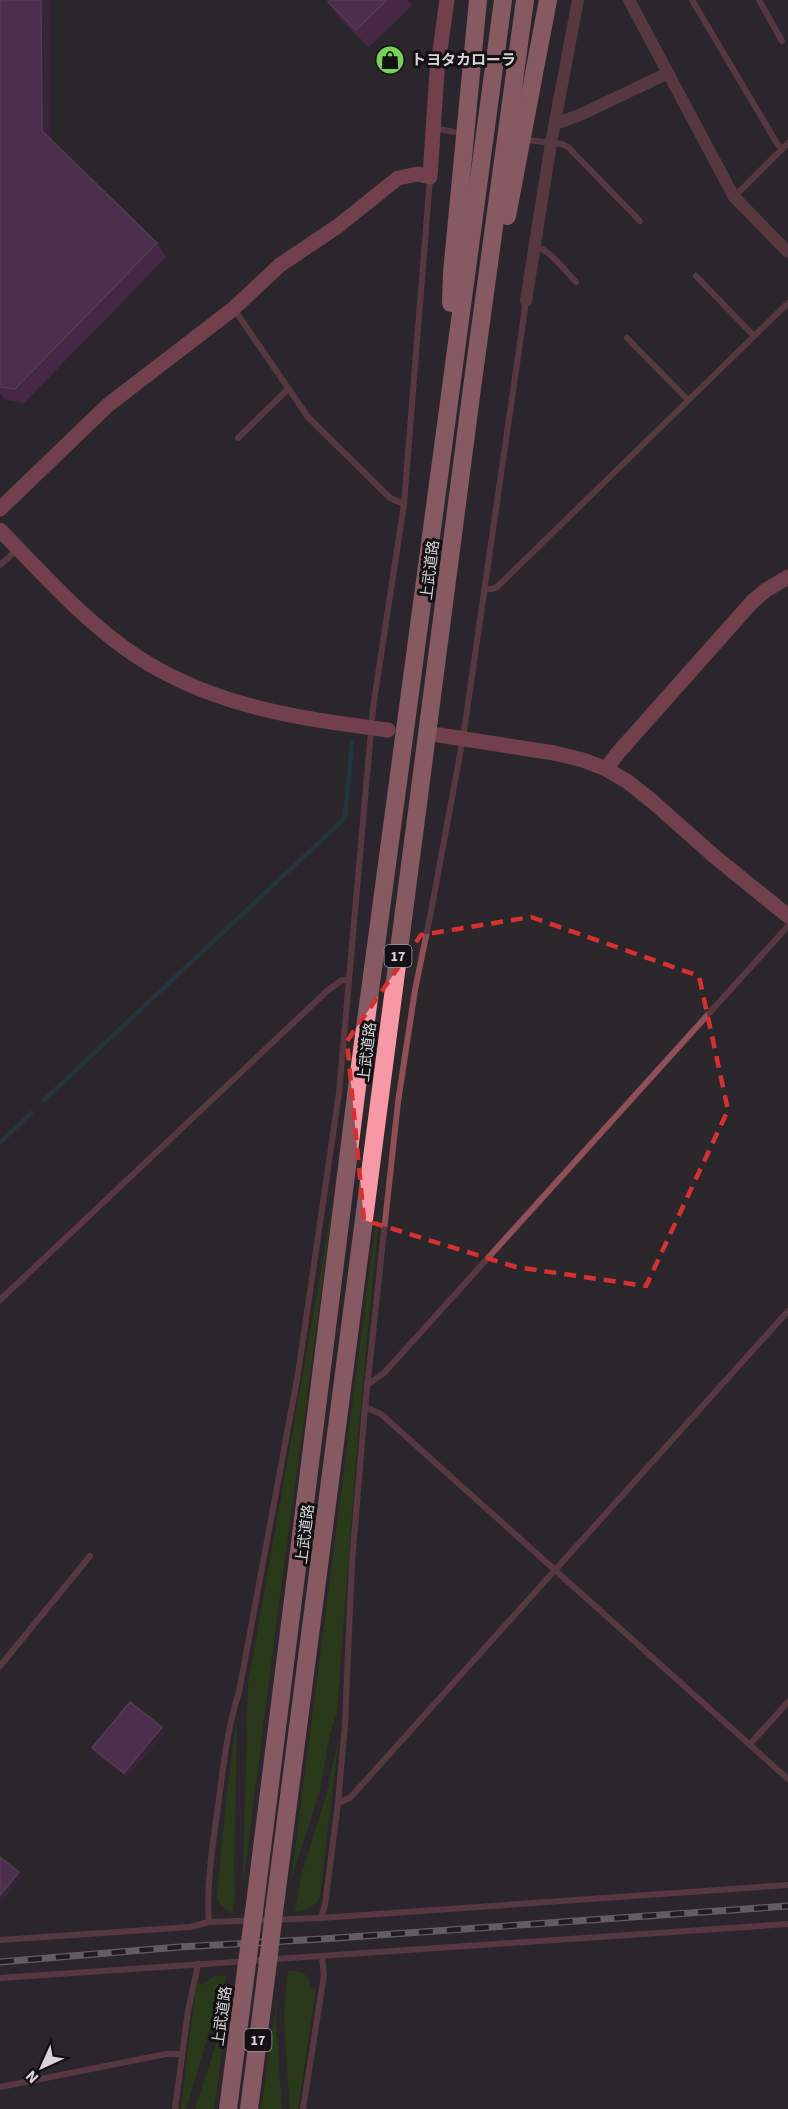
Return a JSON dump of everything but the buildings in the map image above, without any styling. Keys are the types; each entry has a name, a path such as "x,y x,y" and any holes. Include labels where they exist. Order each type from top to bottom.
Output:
{"highway":[{"path":"448,398 452,273 478,0"},
{"name":"上武道路","path":"228,2109 254,1912 347,1094 503,0"},
{"name":"上武道路","path":"249,2109 472,388 525,0"},
{"path":"472,388 548,0"}],"street":[{"path":"0,509 123,392 233,309 280,265 338,226 398,178 418,174 430,177 437,72 447,0"},
{"path":"526,301 533,246 578,0"},
{"path":"629,0 734,197 788,252"},
{"path":"555,124 582,114 668,73"},
{"path":"0,530 94,622 126,648 160,670 213,695 277,714 388,730"},
{"path":"606,770 617,754 752,602 766,590 788,577"},
{"path":"439,735 583,759 606,770 628,782 652,801 714,856 788,916"}],"lane":[{"path":"692,0 782,149"},
{"path":"759,0 782,41"},
{"path":"434,128 454,132"},
{"path":"527,140 562,144 568,147 640,221"},
{"path":"734,197 788,143"},
{"path":"209,1922 214,1838 230,1727 239,1692 298,1374 347,1094 348,980 371,728 404,504 430,177"},
{"path":"533,246 548,253 576,282"},
{"path":"696,276 753,335"},
{"path":"321,1918 325,1905 338,1803 345,1724 352,1562 365,1407 398,1102 415,990 463,738 526,301"},
{"path":"484,590 496,588 788,303"},
{"path":"233,309 316,426 390,498 404,504"},
{"path":"627,338 688,400"},
{"path":"238,438 288,388"},
{"path":"0,565 18,548"},
{"path":"367,1385 384,1373 788,926"},
{"path":"0,1300 327,991 342,980 348,980"},
{"path":"379,1100 398,1102"},
{"path":"338,1803 350,1798 788,1311"},
{"path":"365,1407 381,1414 788,1779"},
{"path":"0,1666 90,1556"},
{"path":"750,1744 788,1702"},
{"path":"0,1940 190,1927 209,1922 321,1918 788,1885"},
{"path":"0,1978 788,1924"},
{"path":"303,2109 324,1975 322,1957"},
{"path":"175,2109 198,1964"},
{"path":"0,2087 166,2054 182,2054"}],"highlighted area":[{"path":"531,917 699,976 728,1110 646,1286 516,1267 364,1220 347,1041 421,935"}],"green space":[{"path":"334,1196 276,1626 243,1885 248,1685"},
{"path":"376,1221 379,1221 361,1405 337,1712 330,1734 320,1790 291,1880"},
{"path":"237,1718 233,1914 220,1905 217,1896"},
{"path":"339,1736 320,1896 310,1907 295,1912 301,1876 327,1793"},
{"path":"288,1971 304,1974 309,1979 310,1987 316,1989 298,2109 290,2109 287,2074 285,2022"},
{"path":"226,1975 186,2109 181,2109 198,1981 201,1985 215,1976"},
{"path":"277,1999 276,2023 282,2109 261,2109"},
{"path":"228,2007 214,2109 195,2109"}],"waterway":[{"path":"43,1101 345,818 352,742"},
{"path":"0,1143 31,1113"}],"railway":[{"path":"0,1962 179,1947 788,1906"}],"place":[{"name":"トヨタカローラ","path":"390,60"}]}
